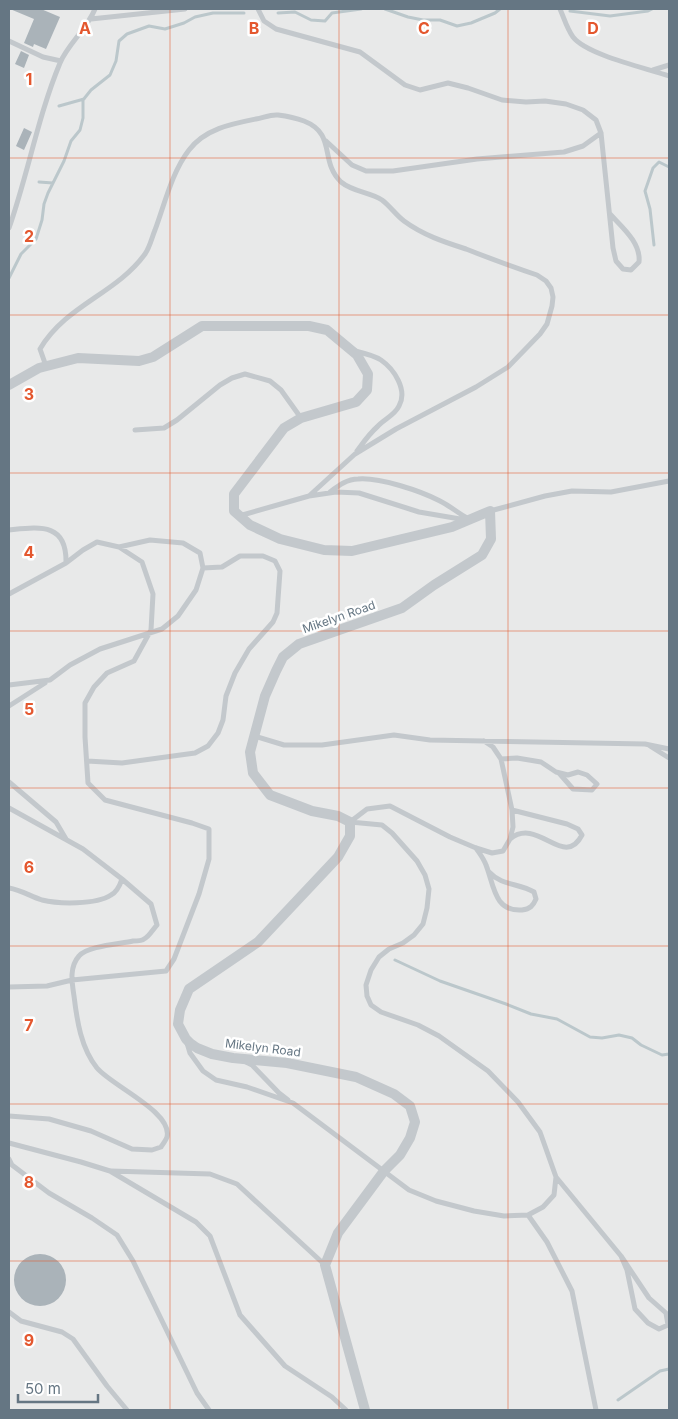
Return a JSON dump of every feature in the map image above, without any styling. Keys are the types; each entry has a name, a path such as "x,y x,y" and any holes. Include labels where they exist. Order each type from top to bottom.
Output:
{"street":[{"path":"9,385 39,368 78,358 139,361 153,357 202,326 309,326 326,330 357,355 368,374 367,390 356,402 301,418 284,428 234,494 234,511 250,525 280,540 324,550 352,551 452,527 490,511"},
{"name":"Mikelyn Road","path":"350,822 338,816 312,811 270,795 253,773 250,752 265,696 283,657 299,644 402,608 434,585 482,555 491,539 490,511"},
{"path":"186,1039 178,1024 180,1010 189,989 258,942 338,858 350,836 350,822"},
{"name":"Mikelyn Road","path":"186,1039 197,1048 212,1054 239,1059 287,1063 356,1077 394,1094 410,1106 415,1122 410,1138 400,1155 384,1171 338,1234 325,1265"},
{"path":"325,1265 365,1410"}],"lane":[{"path":"9,228 17,206 46,101 60,61 91,19 95,9"},
{"path":"91,19 186,9"},
{"path":"258,9 264,21 276,29 360,52 404,86 420,90 448,83 502,100 545,101 566,104 583,110 596,120 601,133 613,248 616,262 623,269 631,270 640,262 640,253 634,242 610,214"},
{"path":"560,9 572,36 581,45 607,56 669,76"},
{"path":"9,41 43,57 60,61"},
{"path":"653,70 669,65"},
{"path":"46,366 40,349 47,336 70,314 121,280 134,269 147,252 176,172 188,150 210,132 226,126 276,114 304,121 319,130 325,140 352,166 366,171 393,171 477,159 564,152 583,146 601,133"},
{"path":"325,140 330,169 342,183 381,199 403,220 430,236 537,275 546,281 551,288 553,297 547,324 540,334 508,366 476,387 396,429 355,454"},
{"path":"309,496 355,454 374,429 395,412 402,398 402,387 397,378 380,360 351,349"},
{"path":"135,430 164,428 177,420 220,385 232,378 245,374 270,381 281,390 301,418"},
{"path":"330,493 340,484 356,478 375,480 416,491 440,501 469,520"},
{"path":"490,511 544,496 572,491 611,492 669,481"},
{"path":"239,516 309,496 330,493 358,493 419,512 469,520"},
{"path":"9,530 36,528 52,530 64,542 66,563"},
{"path":"9,706 70,665 100,649 162,629 178,616 196,590 203,568 200,553 183,543 150,540 119,547"},
{"path":"9,594 66,563 97,542 119,547 142,562 153,594 151,630 134,661 107,673 94,687 85,703 88,783 105,800 192,822 209,829 209,859 200,894 174,960 166,971 72,980 47,986 9,987"},
{"path":"87,761 122,763 195,753 208,746 218,733 223,720 226,696 234,673 249,649 273,622 277,612 280,571 275,561 263,556 240,556 222,567 203,568"},
{"path":"9,685 50,680"},
{"path":"254,736 284,744 322,745 394,735 430,740 645,744 669,749"},
{"path":"350,822 367,809 390,806 450,837 476,848 492,853 503,851 510,839 513,827 512,810 501,759 493,747 484,741"},
{"path":"645,744 669,758"},
{"path":"501,759 517,758 541,762 560,773 568,775 578,772 588,775 597,784 592,790 573,789 560,773"},
{"path":"9,782 56,822 67,840"},
{"path":"9,808 83,849 151,904 157,925 144,939 96,948 80,955 73,965 72,980 76,1017 86,1052 98,1069 113,1083 159,1115 166,1127 167,1137 162,1147 152,1150 132,1149 91,1131 66,1124 42,1118 9,1116"},
{"path":"510,839 517,833 529,832 558,846 569,848 577,844 582,836 578,829 568,824 512,810"},
{"path":"350,822 382,825 387,829 405,846 417,861 426,875 429,889 423,924 403,943 389,949 379,957 371,970 366,985 367,996 371,1005 381,1012 418,1025 439,1036 488,1071 518,1102 540,1132 556,1177 622,1256 649,1298 666,1313 668,1325 659,1330 648,1323 635,1309 627,1270 622,1256"},
{"path":"476,848 489,872 494,892 506,908 515,910 529,909 534,905 536,899 534,892 526,887 501,882 489,872"},
{"path":"9,888 20,890 41,899 61,903 90,902 111,896 119,888 122,880"},
{"path":"186,1039 190,1053 203,1071 216,1080 247,1087 293,1103"},
{"path":"239,1059 252,1065 279,1093 409,1190 436,1201 474,1211 504,1216 528,1215 543,1207 554,1196 556,1177"},
{"path":"9,1143 110,1171 210,1174 237,1184 325,1265"},
{"path":"9,1159 12,1165 49,1193 117,1235 134,1261 197,1393 209,1410"},
{"path":"110,1171 196,1222 210,1236 240,1315 285,1366 332,1397 346,1410"},
{"path":"528,1215 547,1242 572,1291 596,1410"},
{"path":"9,1312 21,1320 62,1332 73,1339 126,1410"}],"shaded area":[{"path":"9,9 669,9 669,1410 9,1410"}],"building":[{"path":"10,9 41,9 60,17 46,49 34,44 33,47 24,43 34,19"},
{"path":"21,51 29,55 24,68 15,64"},
{"path":"24,128 32,132 24,150 16,146"},
{"path":"35,1254 45,1254 54,1258 62,1266 66,1280 62,1294 54,1302 45,1306 35,1306 26,1302 18,1294 14,1285 14,1275 18,1266 26,1258"}],"waterway":[{"path":"278,13 295,12 311,20 325,21 332,13 361,9"},
{"path":"385,9 408,17 423,20 440,20 457,26 471,23 500,9"},
{"path":"570,11 610,16 652,9"},
{"path":"9,278 21,254 36,239 48,193 64,161 71,141 80,130 83,118 83,100 91,90 110,75 116,61 119,41 127,34 149,26 165,29 195,17 213,13 244,13"},
{"path":"59,106 84,99"},
{"path":"654,245 650,209 645,191 653,168 659,162 669,167"},
{"path":"39,182 53,183"},
{"path":"395,960 440,981 531,1014 557,1019 590,1037 602,1038 619,1035 632,1038 641,1045 662,1055 669,1054"},
{"path":"618,1400 660,1371 669,1369"}]}
